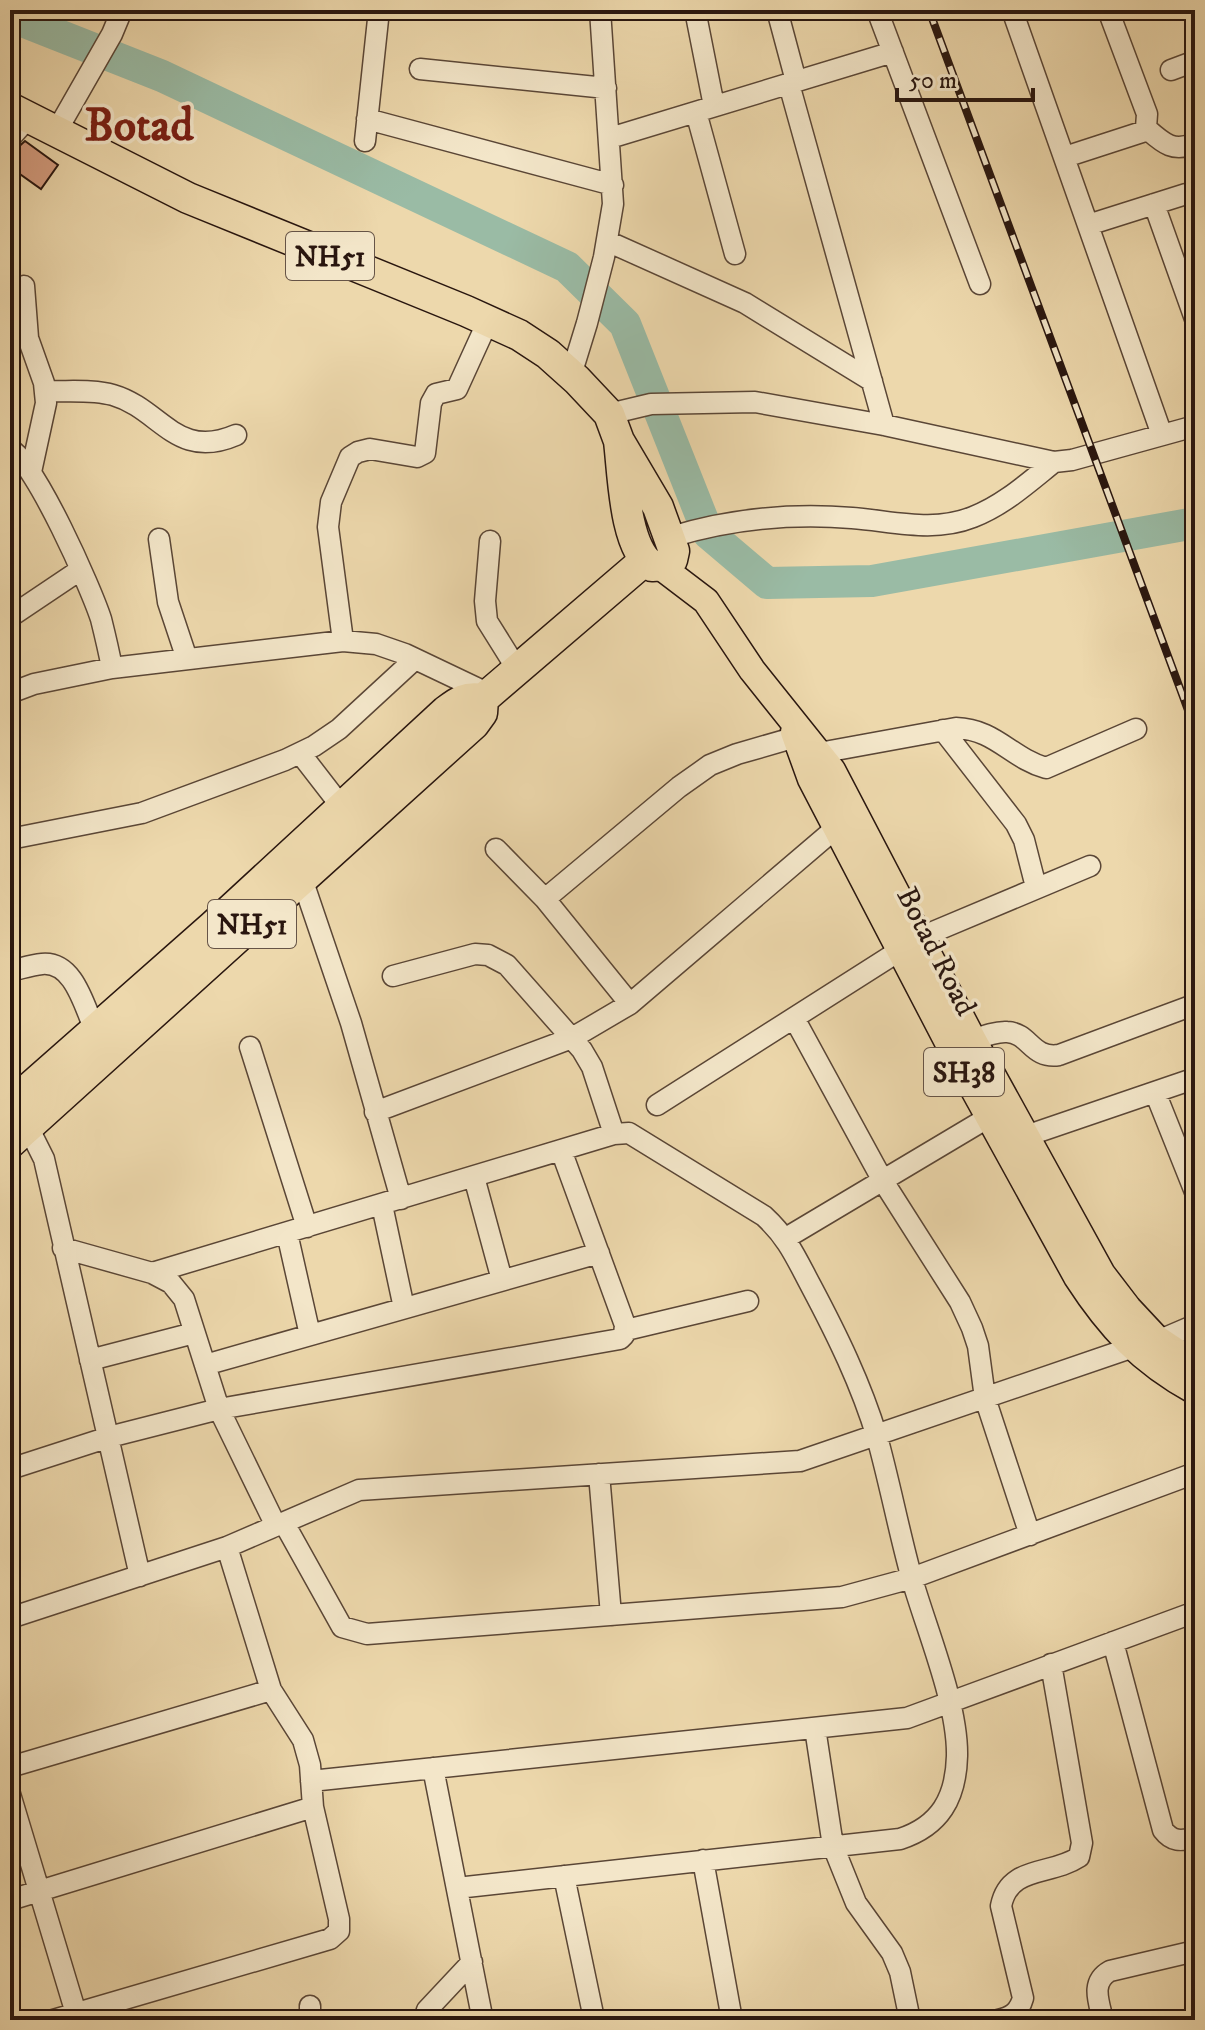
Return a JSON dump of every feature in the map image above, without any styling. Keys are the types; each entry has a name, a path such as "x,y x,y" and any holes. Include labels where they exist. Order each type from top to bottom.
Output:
{"highway":[{"name":"NH51","path":"16,121 56,132 188,198 519,335 571,375 614,428"},
{"path":"614,428 637,495 633,535 662,554"},
{"name":"NH51","path":"16,1119 95,1030 213,926 474,724 482,713 486,696 662,554"},
{"name":"NH51","path":"16,1119 297,864 341,806 461,699 486,696"}],"main road":[{"name":"Botad Road","path":"662,554 704,600 792,725 832,770 911,943 962,1044 989,1117 1096,1307 1149,1342 1195,1364"},
{"name":"Botad Road","path":"792,725 811,779 836,828 911,943"},
{"name":"Botad Road","path":"962,1044 1026,1136 1102,1274 1128,1308 1165,1374 1195,1391"}],"street":[{"path":"56,132 123,10"},
{"path":"365,141 379,10"},
{"path":"571,375 605,249 613,185 600,10"},
{"path":"695,10 705,109 735,254"},
{"path":"777,10 793,82 884,425"},
{"path":"877,10 980,284"},
{"path":"1012,10 1162,435"},
{"path":"1108,10 1147,114 1146,128"},
{"path":"610,138 893,52"},
{"path":"1171,70 1195,61"},
{"path":"420,69 606,88"},
{"path":"367,119 613,185"},
{"path":"1065,157 1146,128"},
{"path":"1146,128 1172,148 1180,149 1195,143"},
{"path":"1088,225 1186,194"},
{"path":"1154,204 1195,319"},
{"path":"605,249 745,303 872,381"},
{"path":"24,286 28,338 46,403 31,472"},
{"path":"343,641 328,527 331,502 350,457 370,449 417,457 425,453 431,403 436,394 457,389 488,321"},
{"path":"45,391 110,394 126,400 172,433 198,441 219,442 236,435"},
{"path":"614,428 651,404 755,402 884,425 1054,462 1072,460 1195,426"},
{"path":"10,449 16,451 31,472 80,570 101,620 112,668"},
{"path":"662,554 721,523 799,516 921,526 950,524 974,517 1005,502 1054,462"},
{"path":"159,539 168,602 187,659"},
{"path":"490,541 485,601 487,621 517,669"},
{"path":"10,617 80,570"},
{"path":"10,693 34,684 112,668 343,641 376,644 415,659 486,696"},
{"path":"10,839 142,813 300,753 339,729 415,659"},
{"path":"545,899 679,787 710,765 792,725"},
{"path":"819,753 943,730 974,728 1032,764 1046,768 1136,729"},
{"path":"943,730 1016,824 1024,840 1036,887"},
{"path":"300,753 341,806"},
{"path":"375,1112 572,1038 630,1004 836,828"},
{"path":"496,849 545,899 630,1004"},
{"path":"297,864 351,1023 375,1112 392,1202 404,1308"},
{"path":"657,1105 911,943 1090,866"},
{"path":"393,976 475,954 488,955 507,965 572,1038 592,1067 614,1134"},
{"path":"10,971 44,964 58,966 70,975 95,1030"},
{"path":"962,1044 1005,1032 1016,1034 1039,1054 1049,1057 1188,1007"},
{"path":"794,1018 883,1181 960,1302 972,1328 978,1346 985,1398 1030,1535"},
{"path":"250,1047 307,1227"},
{"path":"1026,1136 1190,1080"},
{"path":"1155,1092 1195,1192"},
{"path":"786,1238 989,1117"},
{"path":"16,1119 44,1159 140,1576"},
{"path":"152,1273 614,1134 629,1133 764,1216 786,1238 846,1351 876,1435 912,1578 956,1725 954,1783 945,1808 929,1826 900,1839 457,1888"},
{"path":"561,1150 626,1330"},
{"path":"474,1177 502,1280"},
{"path":"287,1233 310,1335"},
{"path":"62,1242 152,1273 171,1283 184,1299 219,1409 280,1524 342,1627 354,1632 367,1634 842,1597 912,1578 1195,1473"},
{"path":"205,1365 599,1253"},
{"path":"10,1469 109,1437 219,1409 620,1339 626,1330 748,1301"},
{"path":"10,1618 227,1547 359,1490 800,1461 1195,1325"},
{"path":"90,1360 194,1333"},
{"path":"599,1474 611,1615"},
{"path":"53,2020 77,2017 330,1939 339,1931 339,1919 313,1807 303,1740 271,1690 227,1547"},
{"path":"311,1781 907,1718 1195,1612"},
{"path":"1113,1642 1163,1830 1169,1838 1179,1841 1195,1838"},
{"path":"998,2020 1008,2018 1020,2009 1023,1998 1001,1906 1004,1891 1013,1881 1069,1864 1079,1857 1082,1843 1051,1664"},
{"path":"10,1767 271,1690"},
{"path":"815,1728 833,1846 856,1903 892,1953 900,1972 910,2020"},
{"path":"433,1768 482,2016"},
{"path":"10,1794 77,2017"},
{"path":"10,1900 313,1807"},
{"path":"703,1860 732,2020"},
{"path":"564,1876 593,2014 591,2020"},
{"path":"1103,2020 1097,1984 1101,1975 1195,1951"},
{"path":"424,2020 427,2010 472,1962"}],"building":[{"path":"25,141 58,165 41,189 10,167 10,151"}],"waterway":[{"path":"10,16 162,76 567,267 625,324 708,533 767,583 872,581 1195,523"}],"railway":[{"path":"929,10 1195,729"}],"district":[{"name":"Botad","path":"139,124"}]}
